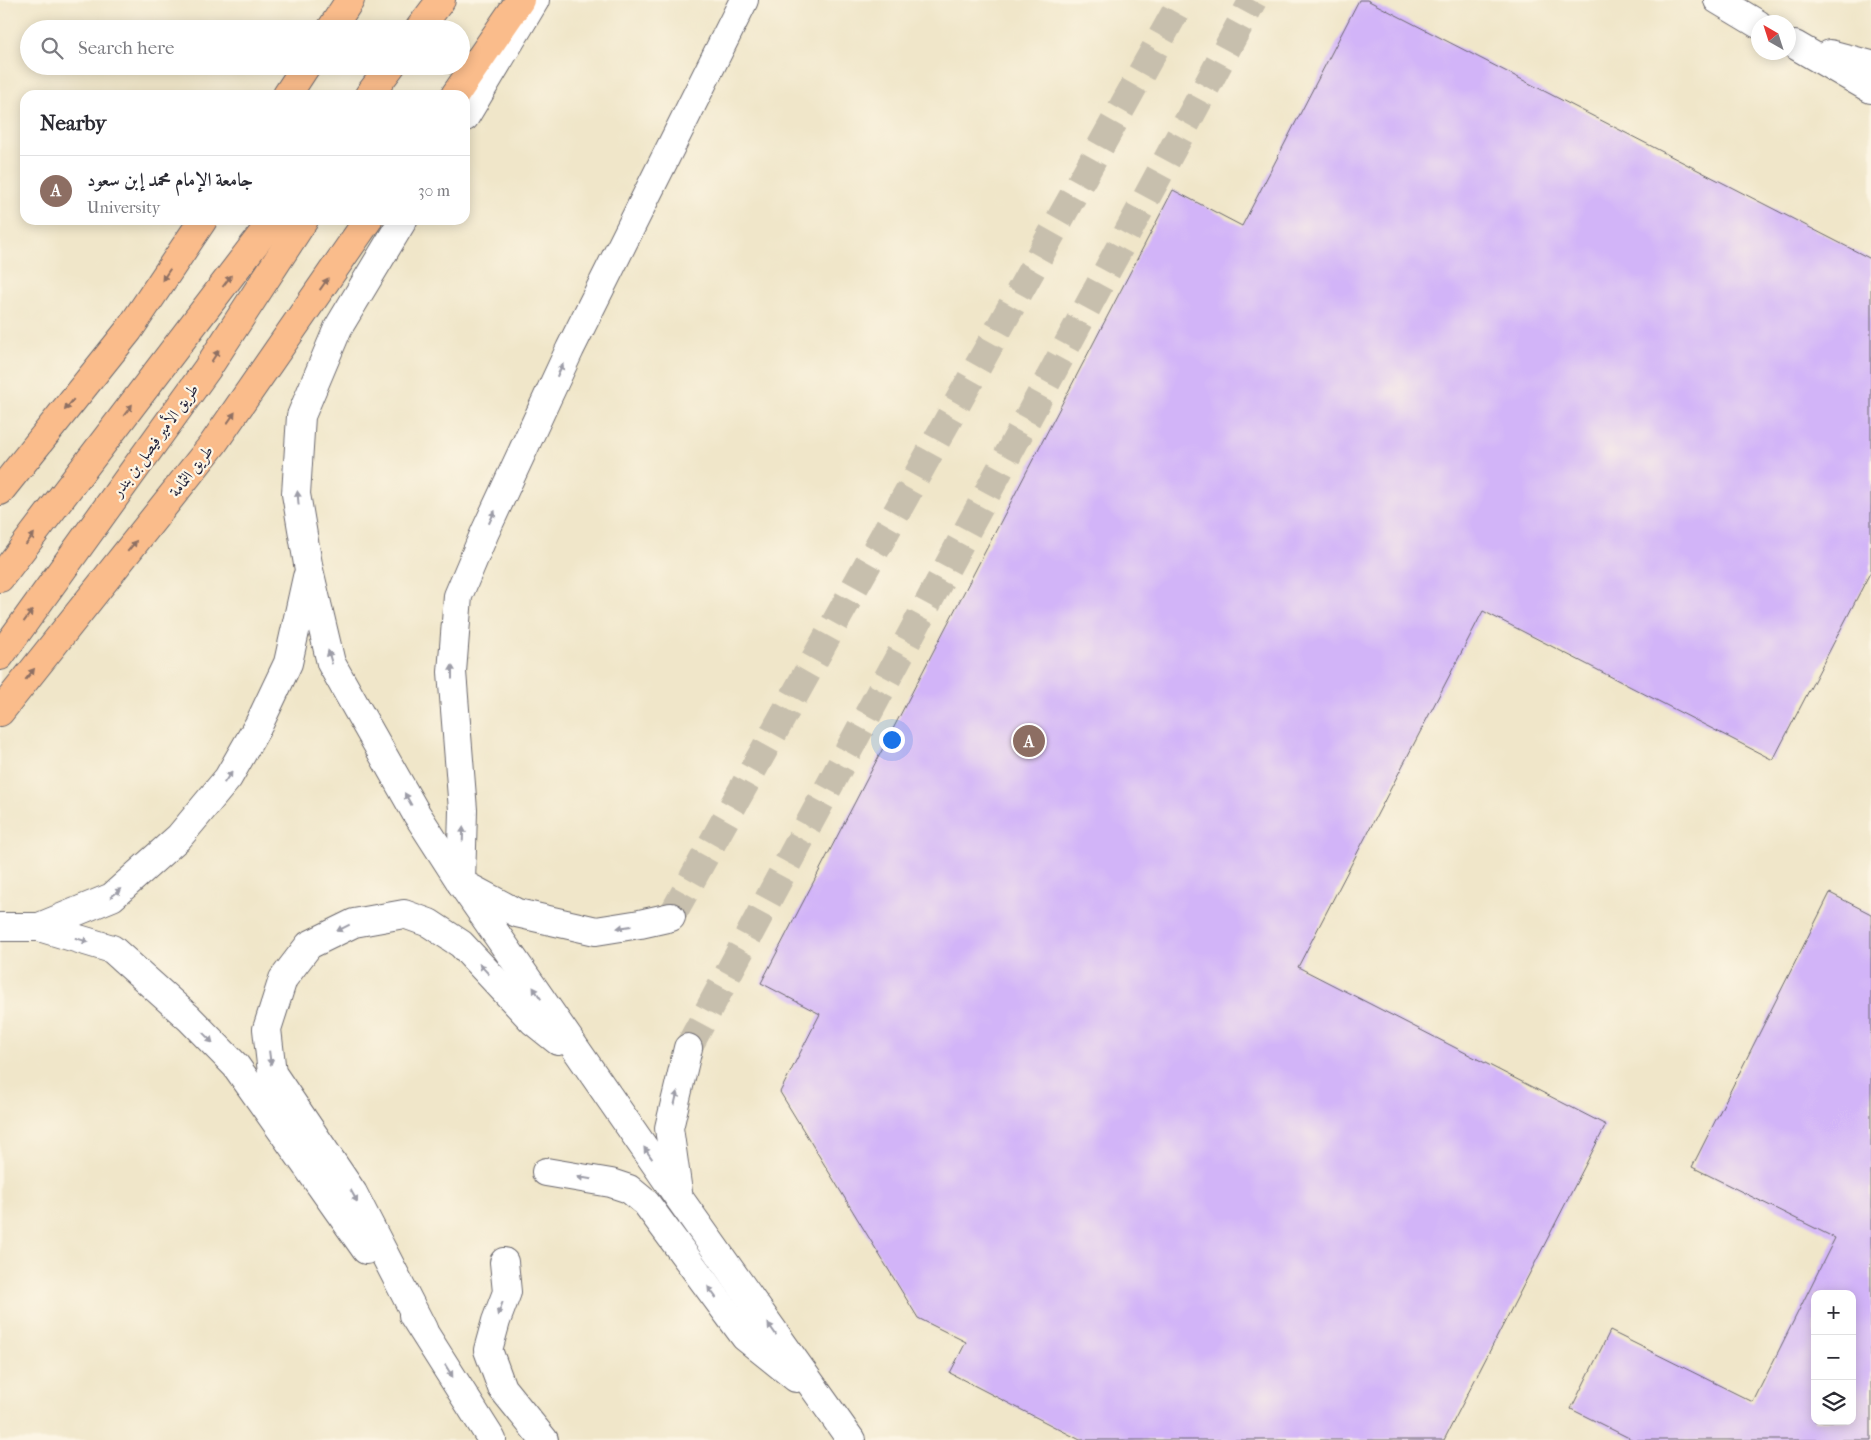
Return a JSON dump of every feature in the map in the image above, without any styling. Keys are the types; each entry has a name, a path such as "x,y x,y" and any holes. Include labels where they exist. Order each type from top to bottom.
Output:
{"main road":[{"path":"337,20 350,0"},
{"path":"426,20 441,0"},
{"path":"436,20 449,0"},
{"path":"470,72 520,0"},
{"path":"290,90 300,75"},
{"path":"373,90 384,75"},
{"path":"390,90 400,75"},
{"path":"457,90 468,75"},
{"path":"0,491 129,330 200,225"},
{"path":"0,578 269,225"},
{"name":"طريق الأمير فيصل بن بندر","path":"0,656 207,369 301,225"},
{"name":"طريق الثمامة","path":"0,712 213,444 365,225"}],"street":[{"path":"470,109 535,0"},
{"path":"461,883 463,810 452,672 458,596 570,350 744,0"},
{"path":"1718,0 1751,20"},
{"path":"1796,44 1871,65"},
{"path":"1796,45 1871,89"},
{"path":"400,225 338,328 301,416 296,494 309,570 331,663 416,813 461,883 679,1198 851,1440"},
{"path":"40,927 112,897 179,837 228,778 259,724 288,663 309,570"},
{"path":"461,883 518,913 596,931 672,917"},
{"path":"423,1329 353,1192 272,1073 267,1029 283,979 310,945 354,923 404,914 429,923 460,944 534,1021 584,1062"},
{"path":"0,927 40,927 112,949 189,1018 236,1066 423,1329 492,1440"},
{"path":"679,1198 669,1128 688,1048"},
{"path":"546,1172 611,1182 629,1189 646,1203 745,1337 822,1399 843,1440"},
{"path":"504,1262 507,1292 488,1350 502,1388 544,1440"}],"building":[{"path":"1359,0 1367,0 1871,259 1871,571 1773,760 1483,611 1298,967 1606,1125 1444,1440 1080,1440 950,1373 966,1342 918,1318 780,1092 820,1014 761,983 1173,190 1242,226"},
{"path":"1830,893 1871,914 1871,1440 1633,1440 1571,1409 1610,1331 1753,1402 1835,1238 1692,1167"}],"tunnel":[{"path":"671,917 1182,0"},
{"path":"688,1048 1253,0"}],"place":[{"name":"جامعة الإمام محمد إبن سعود","path":"1029,741"}]}
